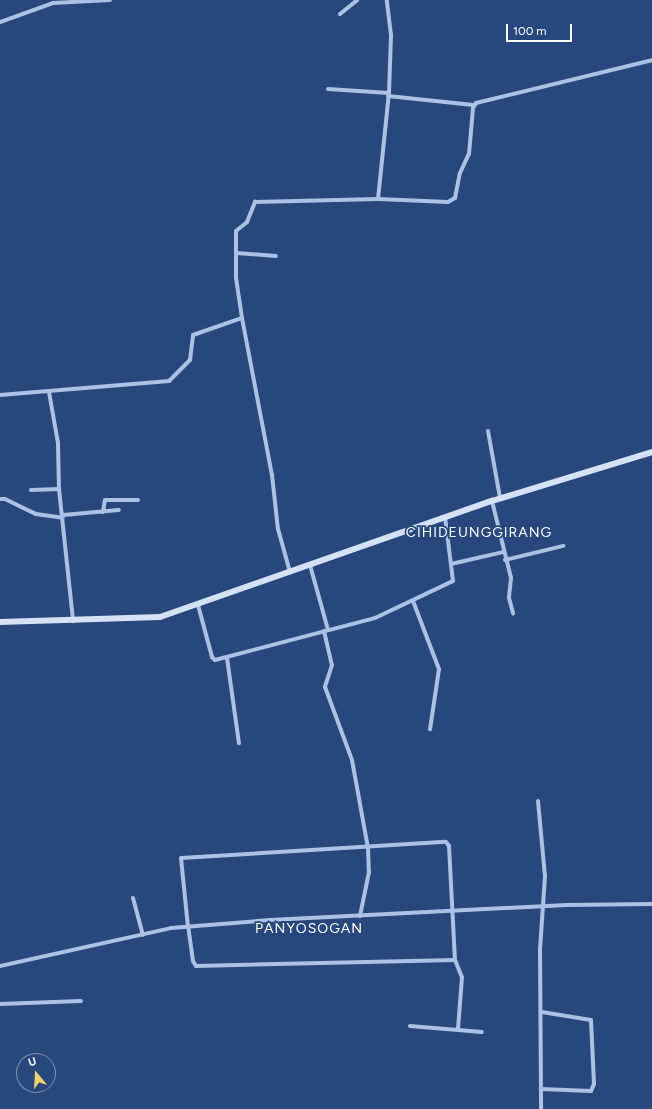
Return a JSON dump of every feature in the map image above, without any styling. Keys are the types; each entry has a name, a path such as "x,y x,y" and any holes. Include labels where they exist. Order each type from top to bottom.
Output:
{"main road":[{"path":"0,622 73,622 150,619 198,605 310,564 500,498 652,452"}],"street":[{"path":"0,22 54,3 110,0"},
{"path":"340,14 357,0"},
{"path":"378,199 389,94 391,35 387,1 381,0"},
{"path":"328,88 474,105 652,60"},
{"path":"290,572 278,529 272,475 242,318 236,278 237,229 247,222 255,202 378,199 441,203 455,198 460,173 469,154 474,105"},
{"path":"236,253 276,256"},
{"path":"0,395 169,381 190,360 193,335 242,318"},
{"path":"49,392 58,443 59,489 73,622"},
{"path":"488,431 500,498"},
{"path":"31,490 59,489"},
{"path":"0,499 5,499 36,514 63,517 119,510"},
{"path":"103,512 105,500 138,500"},
{"path":"492,501 503,552 511,578 508,598 513,612"},
{"path":"198,605 212,657 216,660 375,618 453,581 445,518"},
{"path":"505,560 563,546"},
{"path":"451,564 503,552"},
{"path":"310,564 326,631 332,665 325,687 352,760 368,848 369,872 360,916"},
{"path":"413,601 439,669 430,729"},
{"path":"227,658 239,743"},
{"path":"538,801 545,876 543,907 541,1109"},
{"path":"455,960 198,966 193,962 188,927 183,857 368,848 446,842 449,846 455,960 462,977 458,1029"},
{"path":"133,898 143,935"},
{"path":"0,966 143,935 188,927 453,911 652,904"},
{"path":"0,1004 81,1001"},
{"path":"541,1089 591,1091 594,1084 591,1020 542,1012"},
{"path":"410,1026 482,1032"}],"district":[{"name":"CIHIDEUNGGIRANG","path":"479,533"},
{"name":"PANYOSOGAN","path":"309,929"}]}
